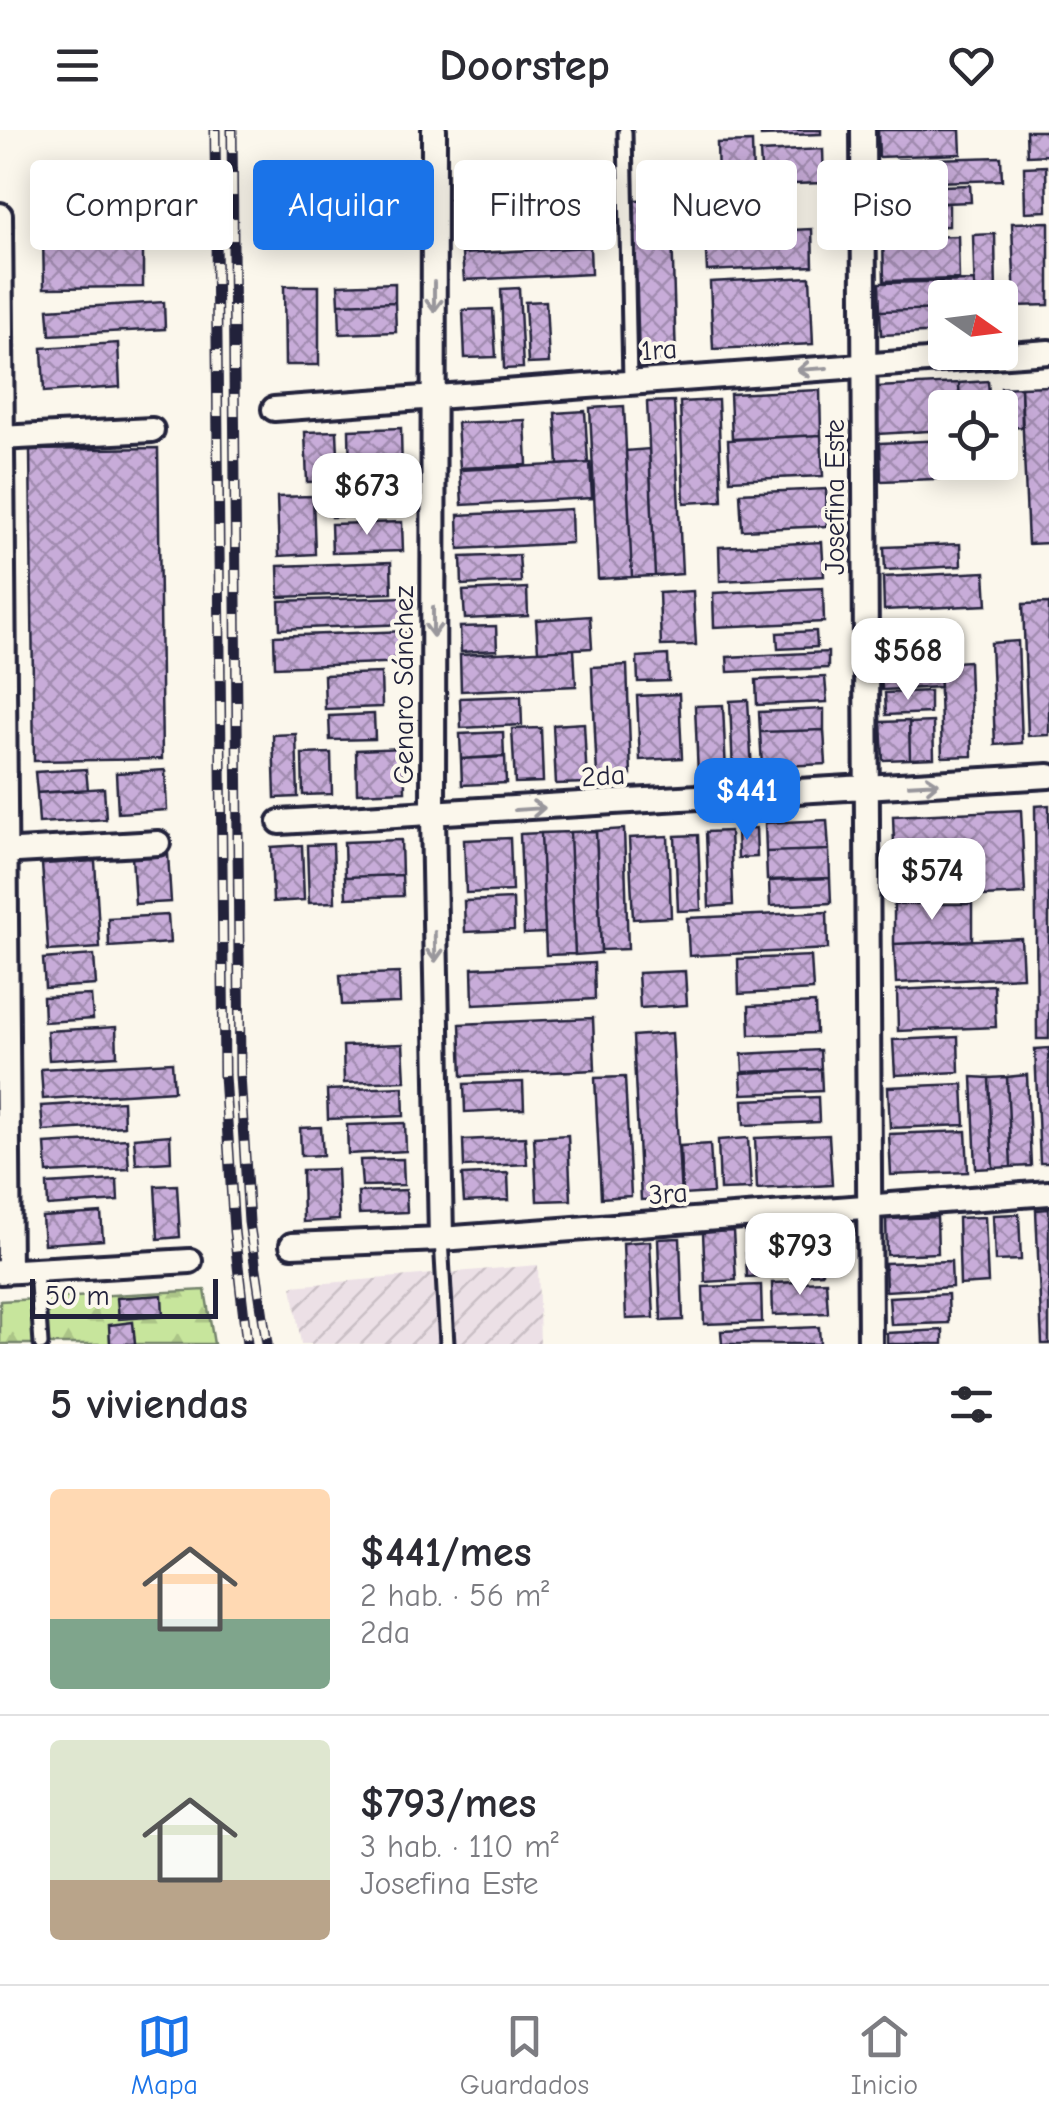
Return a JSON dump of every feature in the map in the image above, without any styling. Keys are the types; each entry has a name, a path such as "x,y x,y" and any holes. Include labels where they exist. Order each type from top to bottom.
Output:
{"street":[{"name":"Genaro Sánchez","path":"434,130 432,816 441,1239"},
{"name":"Josefina Este","path":"863,130 870,1344"},
{"path":"0,216 4,1271 190,1261"},
{"name":"1ra","path":"274,409 1049,352"},
{"path":"1,438 152,430"},
{"name":"2da","path":"280,822 432,816 1049,776"},
{"path":"3,852 158,843"},
{"name":"3ra","path":"292,1245 441,1239 1049,1193"}],"lane":[{"path":"624,132 630,382"},
{"path":"441,1239 447,1344"},
{"path":"36,1269 41,1344"}],"shaded area":[{"path":"538,1265 540,1344 301,1344 292,1286"}],"green space":[{"path":"205,1290 214,1344 0,1344 0,1301"}],"building":[{"path":"761,130 821,130 821,134 761,136"},
{"path":"878,130 960,130 961,154 879,157"},
{"path":"1026,131 1049,131 1049,155 1027,156"},
{"path":"752,142 752,160 717,160 717,143"},
{"path":"823,149 823,160 817,160 817,183 797,184 797,160 760,160 760,152"},
{"path":"1001,157 1002,180 948,182 948,160 898,160"},
{"path":"1046,166 1047,211 1025,212 1024,167"},
{"path":"970,185 971,202 948,203 948,186"},
{"path":"634,200 636,250 673,250 676,360 639,360"},
{"path":"1049,222 1049,305 1018,306 1012,223"},
{"path":"812,229 813,266 707,271 706,250 797,250 797,230"},
{"path":"995,234 996,280 974,280 973,235"},
{"path":"948,236 958,236 959,279 884,281 883,250 948,250"},
{"path":"43,250 143,250 143,287 44,288"},
{"path":"590,250 591,274 464,280 462,254"},
{"path":"810,277 813,344 713,349 710,282"},
{"path":"928,282 928,310 880,311 879,283"},
{"path":"395,283 395,302 339,304 338,285"},
{"path":"284,286 319,286 319,365 285,365"},
{"path":"519,288 523,368 504,369 501,289"},
{"path":"546,301 549,363 528,364 525,302"},
{"path":"164,302 165,329 50,335 48,309"},
{"path":"395,302 396,332 340,334 339,304"},
{"path":"493,309 496,357 465,358 463,310"},
{"path":"928,310 928,333 881,335 880,311"},
{"path":"118,343 120,387 44,392 42,348"},
{"path":"988,381 989,390 959,390 959,383"},
{"path":"959,383 959,390 928,390 928,431 878,434 877,387"},
{"path":"1049,386 1049,543 1028,544 1021,387"},
{"path":"1021,387 1022,427 1018,427 1018,390 1001,388"},
{"path":"820,390 821,435 732,439 730,394"},
{"path":"718,400 722,501 684,503 680,402"},
{"path":"674,401 682,574 655,576 647,402"},
{"path":"624,406 632,577 598,579 590,408"},
{"path":"585,411 588,463 558,465 555,413"},
{"path":"525,420 527,465 460,468 457,423"},
{"path":"401,428 402,477 350,479 349,430"},
{"path":"337,431 339,481 307,482 305,432"},
{"path":"821,435 823,476 730,480 728,440"},
{"path":"928,441 928,479 881,481 880,443"},
{"path":"158,448 162,759 34,761 30,450"},
{"path":"649,449 655,576 632,577 626,451"},
{"path":"590,463 592,498 462,505 460,470"},
{"path":"403,485 404,515 332,517 330,487"},
{"path":"826,489 827,526 742,530 740,493"},
{"path":"313,496 315,554 279,556 277,497"},
{"path":"571,509 572,543 459,549 458,515"},
{"path":"402,522 403,551 332,553 331,524"},
{"path":"822,542 824,576 720,581 719,547"},
{"path":"960,544 961,566 885,570 884,547"},
{"path":"519,555 521,582 462,585 461,557"},
{"path":"391,562 392,593 279,597 278,566"},
{"path":"985,572 987,605 884,610 883,577"},
{"path":"527,588 528,616 465,619 463,591"},
{"path":"823,588 824,622 714,627 713,593"},
{"path":"693,591 696,645 661,646 659,593"},
{"path":"406,597 407,624 280,629 279,601"},
{"path":"1049,603 1049,735 1028,736 1023,604"},
{"path":"590,616 592,648 538,651 536,620"},
{"path":"496,626 497,650 461,652 460,627"},
{"path":"407,631 408,662 275,667 274,636"},
{"path":"816,631 817,647 778,649 777,633"},
{"path":"1018,641 1022,743 995,745 991,643"},
{"path":"574,649 576,686 461,691 460,655"},
{"path":"828,652 828,668 728,672 727,657"},
{"path":"668,655 669,681 638,682 637,657"},
{"path":"969,661 972,756 942,757 939,663"},
{"path":"627,665 631,775 597,777 592,667"},
{"path":"939,668 940,687 882,690 881,670"},
{"path":"381,673 382,707 325,709 324,675"},
{"path":"825,677 827,702 757,705 756,680"},
{"path":"930,691 930,713 886,715 885,693"},
{"path":"679,694 682,758 640,760 637,696"},
{"path":"521,696 522,725 461,728 460,698"},
{"path":"748,700 752,772 733,773 730,701"},
{"path":"723,705 726,773 698,775 695,706"},
{"path":"824,709 824,730 760,732 759,712"},
{"path":"374,714 375,739 330,740 329,716"},
{"path":"909,721 910,759 883,760 881,722"},
{"path":"933,722 934,758 910,759 909,723"},
{"path":"584,723 587,783 556,784 553,725"},
{"path":"541,728 543,782 515,783 512,729"},
{"path":"824,730 826,764 762,767 760,732"},
{"path":"503,732 504,757 461,759 460,734"},
{"path":"296,734 298,797 275,798 273,735"},
{"path":"404,748 405,791 357,793 356,750"},
{"path":"331,753 332,794 303,795 302,754"},
{"path":"505,756 506,783 462,785 461,759"},
{"path":"86,769 88,790 37,793 35,772"},
{"path":"165,770 167,810 118,813 116,773"},
{"path":"104,788 106,819 39,823 37,793"},
{"path":"1049,805 1049,1039 1037,1039 1035,806"},
{"path":"1021,810 1025,894 896,900 893,816"},
{"path":"827,820 829,850 766,852 765,823"},
{"path":"756,828 757,857 738,858 737,829"},
{"path":"624,829 628,949 601,950 596,831"},
{"path":"596,831 601,953 575,955 570,832"},
{"path":"730,831 733,905 709,907 706,832"},
{"path":"570,832 575,954 546,955 541,833"},
{"path":"541,833 545,933 524,934 520,834"},
{"path":"698,835 701,910 678,911 675,836"},
{"path":"668,836 671,917 633,919 629,838"},
{"path":"510,838 512,891 466,893 464,840"},
{"path":"401,840 402,875 345,877 344,842"},
{"path":"333,844 335,902 309,903 307,845"},
{"path":"302,845 304,900 273,902 271,847"},
{"path":"829,850 830,878 767,880 766,852"},
{"path":"168,854 171,902 135,904 132,856"},
{"path":"95,861 100,948 48,951 42,864"},
{"path":"402,875 403,896 346,898 345,877"},
{"path":"830,878 831,903 770,906 769,881"},
{"path":"513,899 514,930 465,932 464,901"},
{"path":"894,904 972,904 972,941 894,944"},
{"path":"827,912 828,949 689,956 687,918"},
{"path":"168,915 170,943 109,947 108,918"},
{"path":"1021,938 1023,977 896,983 894,944"},
{"path":"94,955 96,985 45,988 43,959"},
{"path":"811,956 813,990 739,994 738,959"},
{"path":"594,963 595,999 473,1005 472,968"},
{"path":"685,971 687,1005 640,1008 638,973"},
{"path":"399,973 400,1003 342,1005 340,975"},
{"path":"994,985 996,1027 898,1031 897,990"},
{"path":"91,995 93,1019 44,1022 43,997"},
{"path":"815,1003 816,1033 750,1035 749,1006"},
{"path":"593,1018 595,1070 462,1076 460,1024"},
{"path":"116,1027 117,1056 49,1060 47,1031"},
{"path":"672,1033 681,1198 641,1200 633,1036"},
{"path":"958,1037 959,1072 895,1075 893,1040"},
{"path":"403,1044 405,1081 344,1083 343,1046"},
{"path":"1049,1048 1049,1163 1040,1163 1035,1049"},
{"path":"820,1050 821,1069 743,1072 742,1054"},
{"path":"172,1062 174,1091 43,1099 41,1069"},
{"path":"821,1069 822,1091 742,1094 741,1073"},
{"path":"1027,1075 1031,1166 1011,1167 1007,1077"},
{"path":"625,1077 631,1196 601,1198 595,1078"},
{"path":"972,1077 989,1078 993,1168 976,1169"},
{"path":"1007,1077 1011,1167 993,1168 989,1078"},
{"path":"523,1082 524,1109 465,1112 464,1084"},
{"path":"963,1084 965,1125 890,1128 888,1087"},
{"path":"403,1087 404,1116 328,1119 327,1090"},
{"path":"818,1097 819,1122 744,1125 743,1100"},
{"path":"123,1101 124,1126 43,1131 41,1106"},
{"path":"405,1123 406,1151 348,1154 347,1125"},
{"path":"321,1127 323,1155 301,1156 300,1128"},
{"path":"966,1131 968,1172 891,1175 889,1134"},
{"path":"170,1135 171,1162 136,1164 134,1138"},
{"path":"568,1135 571,1200 537,1201 534,1137"},
{"path":"829,1135 832,1185 757,1189 755,1138"},
{"path":"525,1137 527,1164 464,1167 463,1140"},
{"path":"748,1138 751,1189 720,1190 718,1140"},
{"path":"127,1139 129,1169 47,1173 45,1144"},
{"path":"710,1144 713,1193 682,1195 680,1146"},
{"path":"403,1159 404,1185 362,1186 360,1160"},
{"path":"337,1169 339,1220 303,1222 302,1170"},
{"path":"508,1173 509,1200 464,1202 462,1175"},
{"path":"117,1180 118,1201 48,1206 47,1184"},
{"path":"177,1185 180,1237 158,1239 155,1186"},
{"path":"406,1190 407,1212 359,1214 358,1192"},
{"path":"1049,1209 1049,1344 1042,1344 1036,1210"},
{"path":"101,1213 103,1240 44,1244 42,1217"},
{"path":"1019,1214 1021,1260 995,1261 993,1215"},
{"path":"937,1217 938,1253 887,1255 886,1219"},
{"path":"985,1217 988,1283 960,1285 958,1218"},
{"path":"820,1228 822,1273 747,1277 745,1232"},
{"path":"733,1231 736,1280 705,1282 703,1232"},
{"path":"680,1238 683,1320 661,1321 658,1239"},
{"path":"650,1241 654,1318 626,1319 623,1243"},
{"path":"951,1261 952,1287 886,1291 885,1263"},
{"path":"826,1281 828,1313 773,1315 772,1283"},
{"path":"761,1285 762,1322 704,1324 703,1287"},
{"path":"948,1294 949,1323 891,1325 889,1297"},
{"path":"162,1295 163,1316 119,1319 117,1298"},
{"path":"133,1322 135,1344 110,1344 109,1325"},
{"path":"819,1327 820,1344 722,1344 721,1331"},
{"path":"943,1330 943,1344 887,1344 887,1333"}],"railway":[{"path":"215,130 224,1075 234,1231 247,1344"},
{"path":"232,130 240,1075 249,1222 267,1344"}]}
